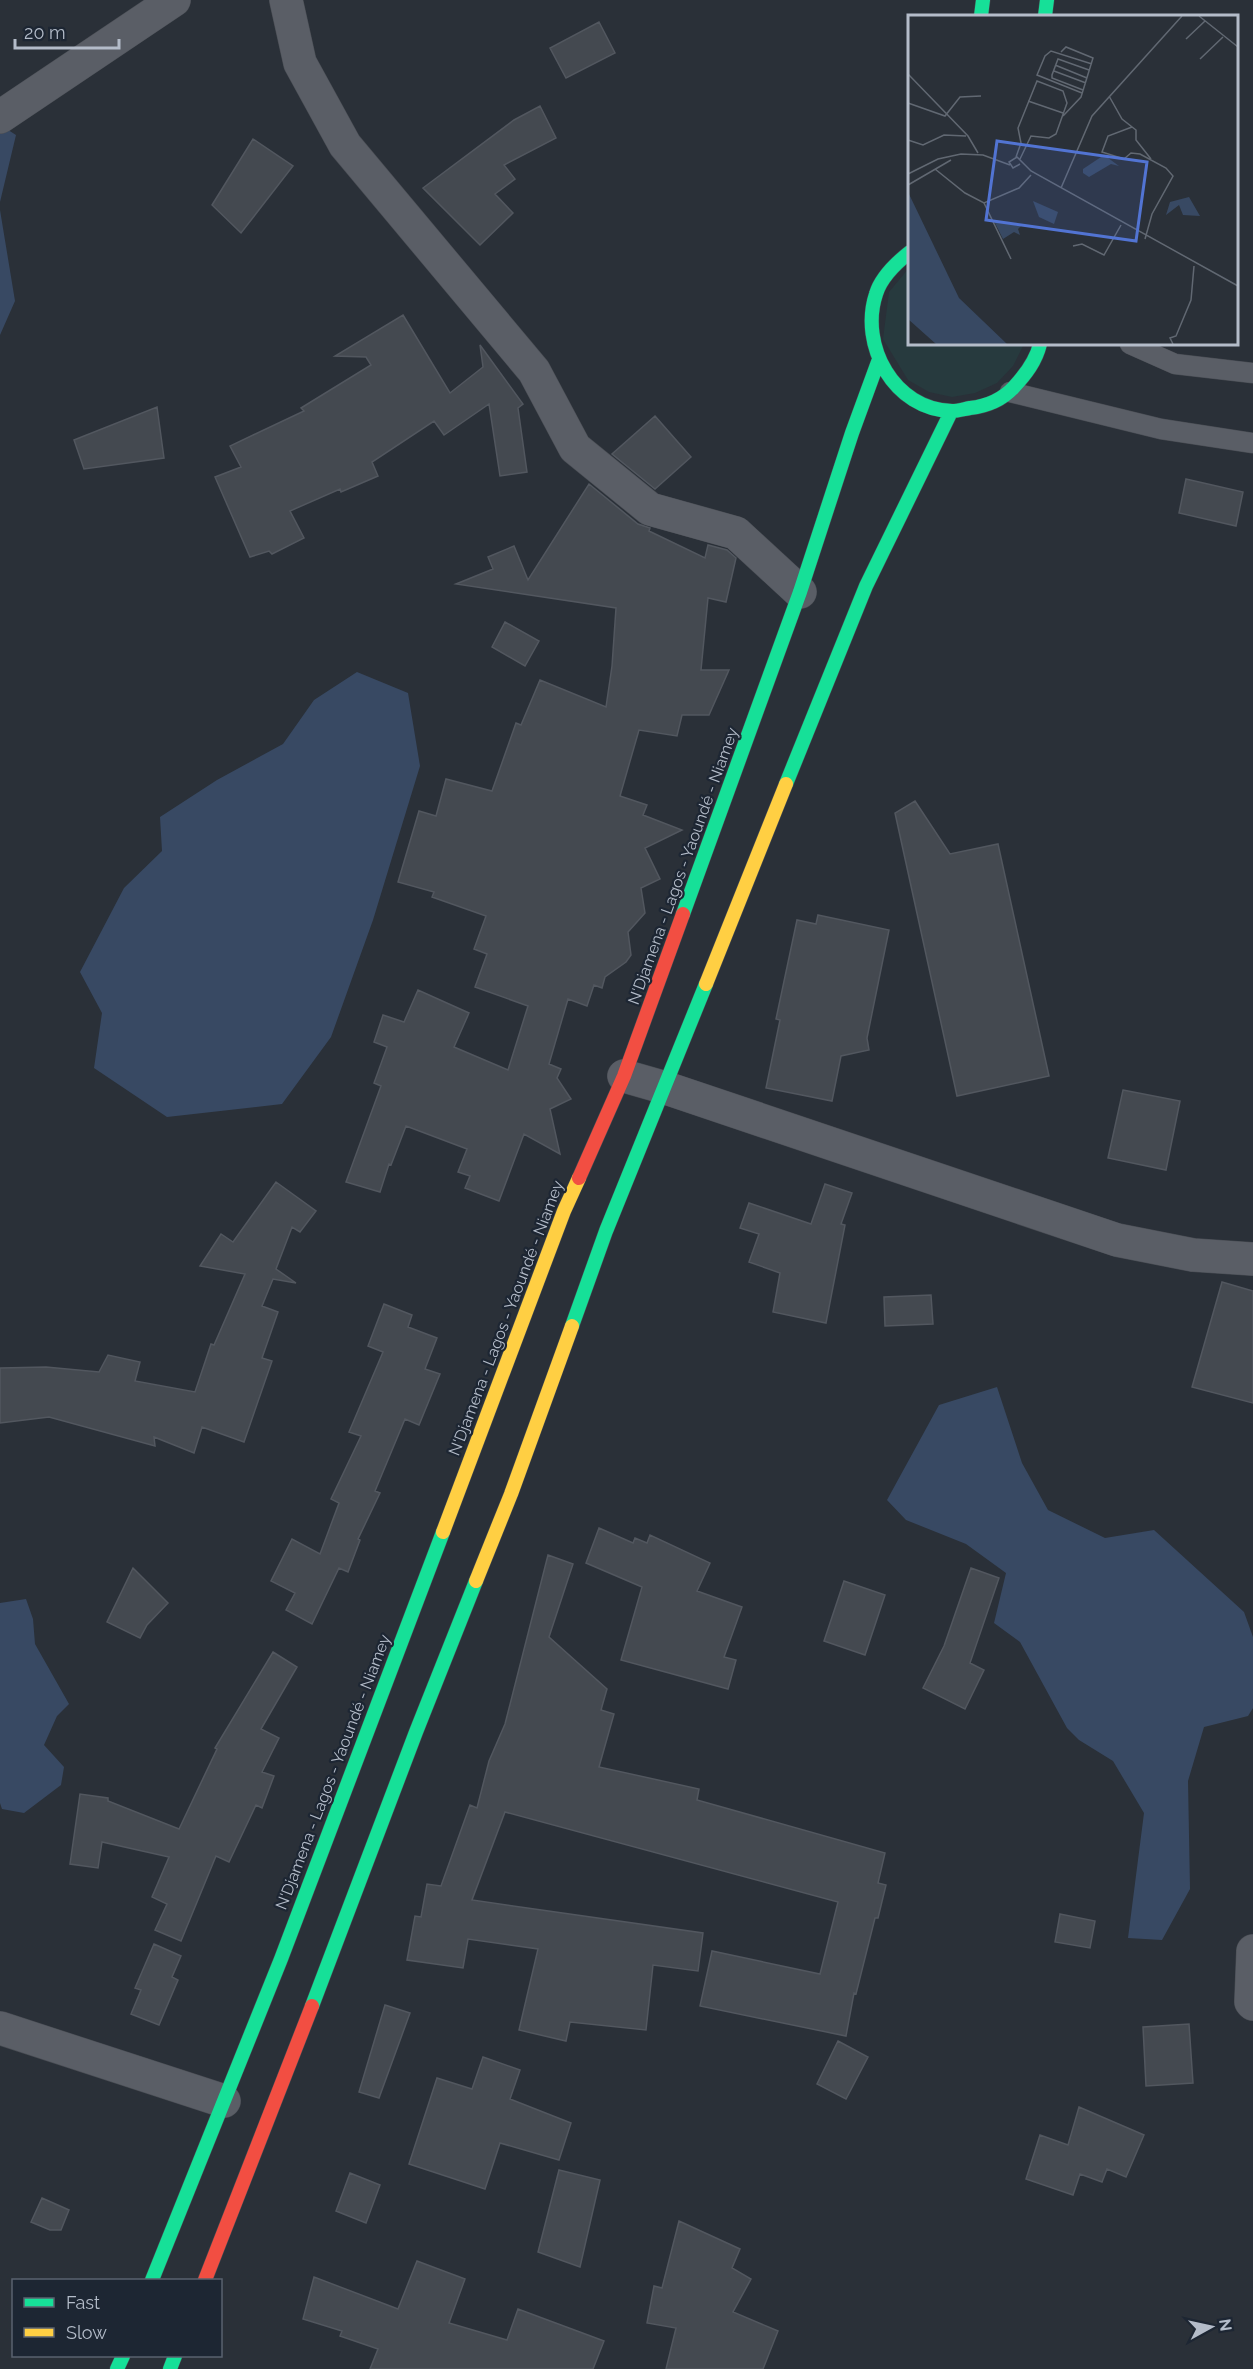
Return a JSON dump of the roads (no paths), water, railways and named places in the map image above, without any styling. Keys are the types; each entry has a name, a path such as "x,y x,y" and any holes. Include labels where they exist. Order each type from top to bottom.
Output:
{"highway":[{"path":"981,15 983,0"},
{"path":"1045,15 1047,0"},
{"path":"908,253 892,267 878,288 870,313 870,338 878,362 891,382 909,397 929,407 951,412 972,410 993,404 1010,392 1028,372 1040,345"},
{"name":"N'Djamena - Lagos - Yaoundé - Niamey","path":"153,2279 281,1959 564,1210 624,1076 800,592 852,433 878,362"},
{"path":"205,2279 416,1732 511,1494 606,1231 666,1088 866,585 951,412"}],"street":[{"path":"0,117 174,0"},
{"path":"286,0 300,63 345,145 534,370 574,448 650,509 736,533 800,592"},
{"path":"624,1076 666,1088 1117,1240 1192,1255 1253,1259"},
{"path":"1253,1951 1251,2002 1253,2004"},
{"path":"0,2028 224,2101"}],"lane":[{"path":"1132,345 1175,364 1253,373"},
{"path":"1010,392 1161,429 1253,443"}],"water":[{"path":"5,128 16,135 0,202 0,132"},
{"path":"0,210 15,301 0,335"},
{"path":"357,672 408,693 420,766 373,920 331,1037 282,1104 167,1117 94,1068 102,1013 80,972 124,888 162,851 160,817 217,780 283,744 314,700"},
{"path":"997,1387 1022,1463 1048,1510 1105,1538 1154,1530 1244,1612 1253,1637 1253,1708 1248,1716 1204,1727 1188,1781 1190,1889 1162,1940 1128,1938 1144,1813 1113,1761 1079,1740 1067,1728 1020,1642 994,1623 1006,1573 966,1544 906,1520 887,1500 939,1405"},
{"path":"26,1599 33,1619 35,1644 69,1704 57,1716 44,1745 64,1767 61,1785 24,1813 2,1809 0,1803 0,1603"}]}
